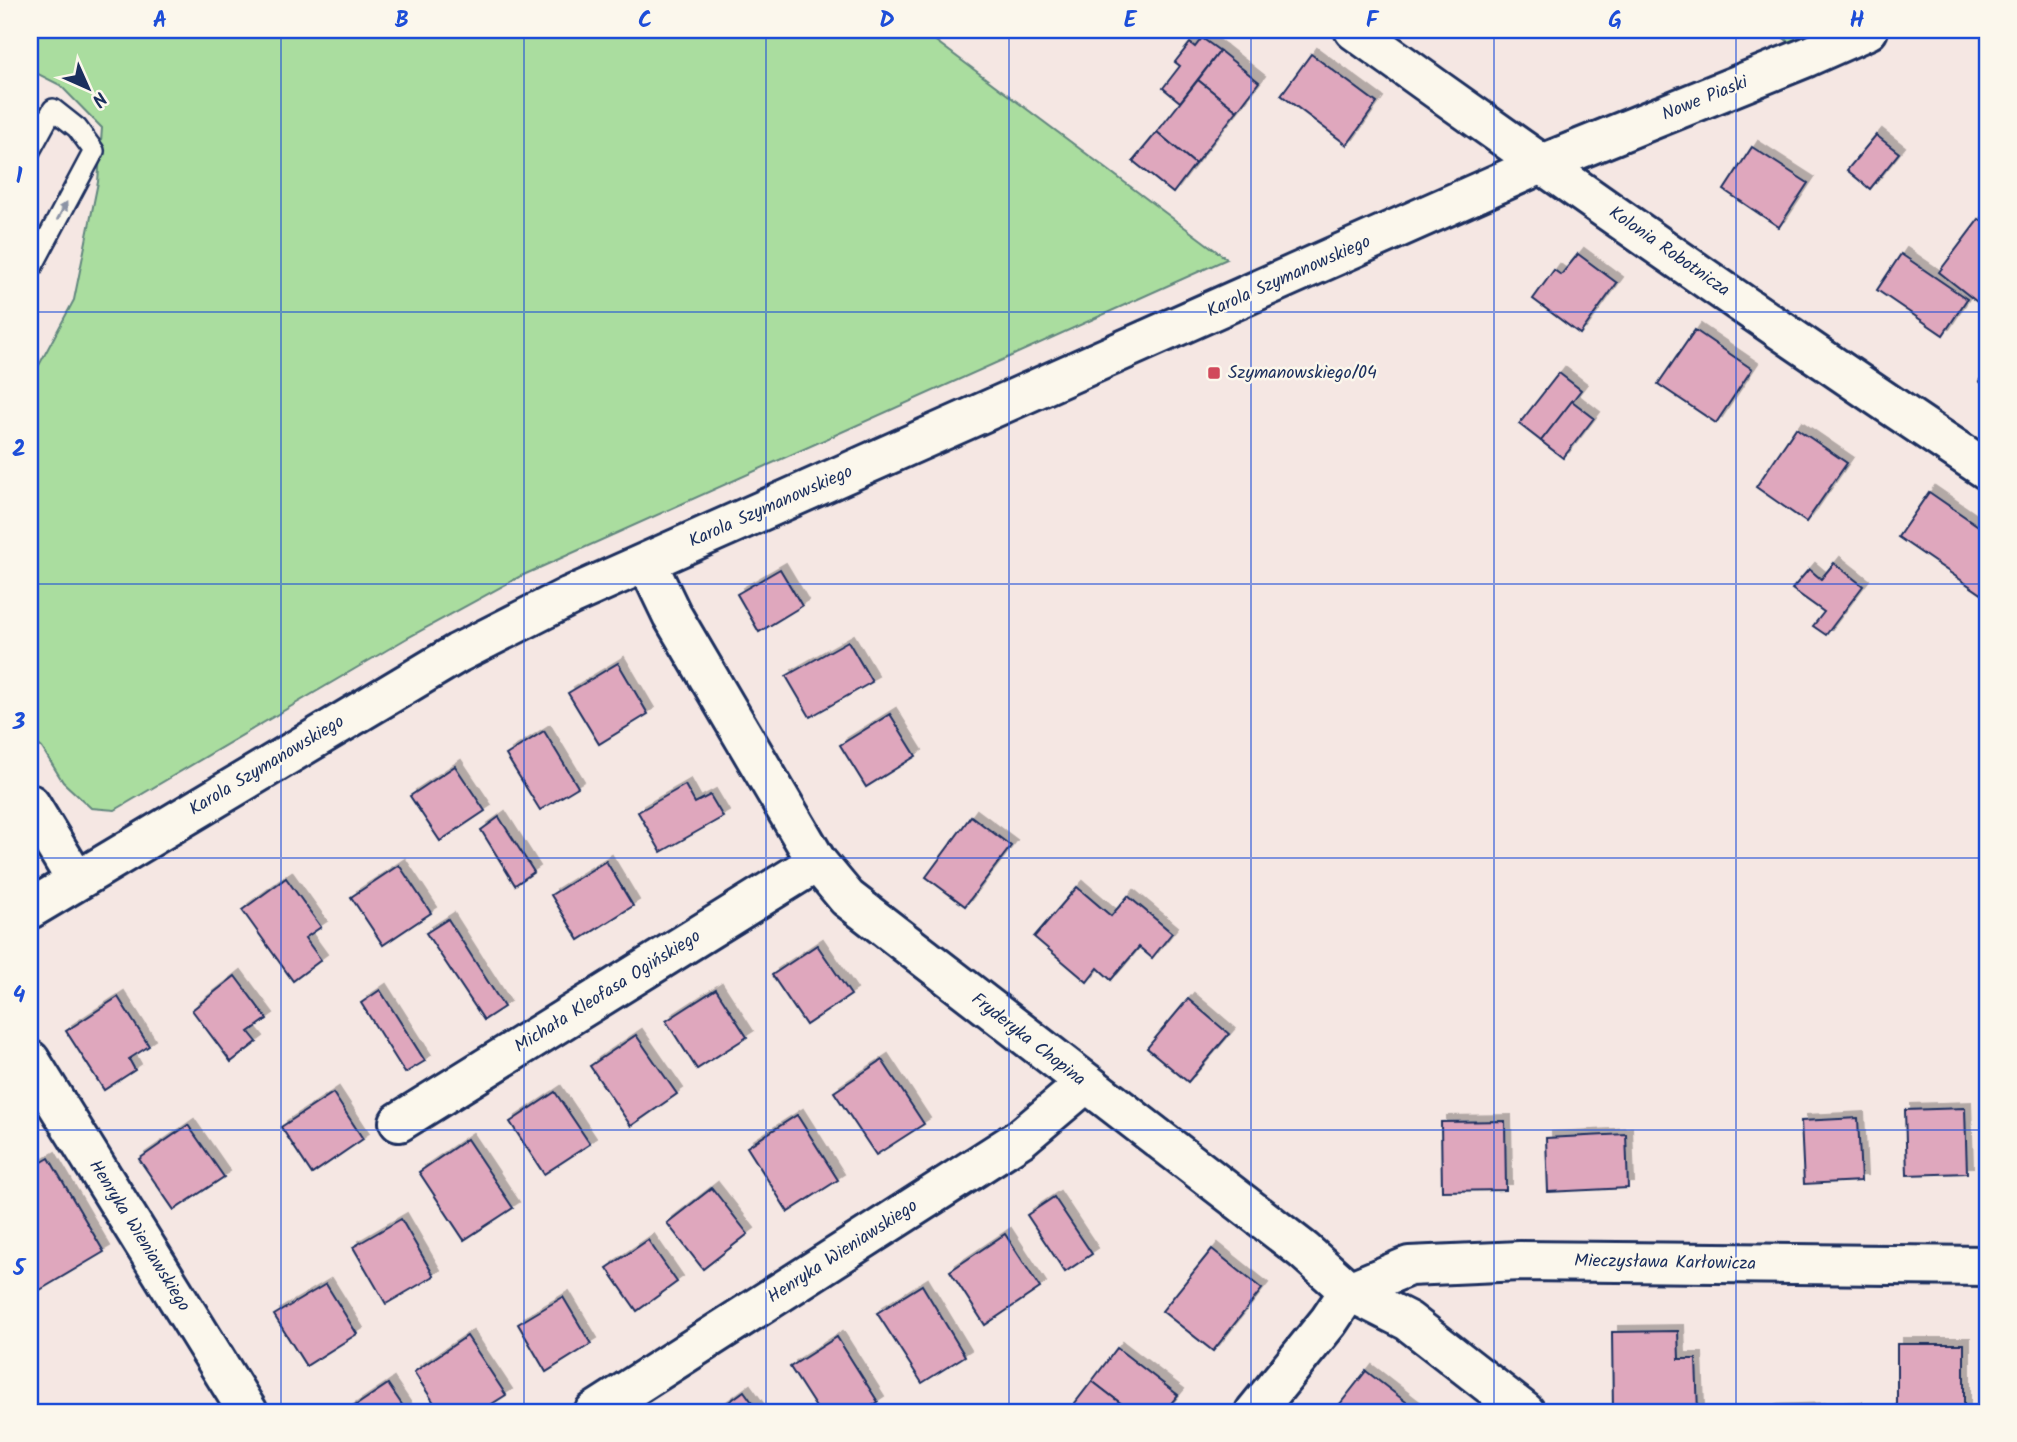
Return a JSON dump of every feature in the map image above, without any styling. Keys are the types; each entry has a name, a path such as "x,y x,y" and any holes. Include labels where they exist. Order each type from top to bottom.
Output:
{"street":[{"name":"Kolonia Robotnicza","path":"1354,30 1796,341 1987,470"},
{"name":"Nowe Piaski","path":"1542,164 1868,30"},
{"name":"Karola Szymanowskiego","path":"30,909 458,653 570,596 1542,164"},
{"name":"Fryderyka Chopina","path":"647,562 672,615 817,862 847,898 1303,1250 1349,1291 1408,1321 1525,1412"},
{"path":"30,804 76,880"},
{"name":"Michała Kleofasa Ogińskiego","path":"399,1122 817,862"},
{"name":"Henryka Wieniawskiego","path":"30,1060 248,1412"},
{"name":"Henryka Wieniawskiego","path":"594,1412 1021,1138 1086,1084"},
{"name":"Mieczysława Karłowicza","path":"1349,1291 1409,1266 1520,1261 1987,1266"},
{"path":"1255,1412 1329,1321 1349,1291"}],"lane":[{"path":"30,150 53,110 77,128 94,151 30,271"}],"green space":[{"path":"30,30 921,30 1227,259 519,577 409,637 115,810 91,808 63,782 42,748 30,738 30,382 74,300 98,182 102,128 60,85 30,70"},
{"path":"1774,30 1868,30 1807,57"}],"building":[{"path":"1202,38 1220,51 1180,102 1163,88 1180,66 1175,62 1190,43 1195,47"},
{"path":"1220,51 1259,82 1237,111 1198,80"},
{"path":"1311,54 1377,103 1347,145 1281,95"},
{"path":"1198,80 1237,111 1195,164 1157,132"},
{"path":"1157,132 1195,164 1173,193 1133,161"},
{"path":"1876,135 1899,153 1870,189 1847,170"},
{"path":"1752,147 1808,183 1779,227 1724,190"},
{"path":"1979,219 1987,225 1986,309 1939,272"},
{"path":"1578,254 1617,283 1580,334 1533,299 1554,270 1561,275"},
{"path":"1901,254 1967,299 1943,335 1877,290"},
{"path":"1695,330 1752,369 1716,423 1658,384"},
{"path":"1987,370 1987,387 1979,381"},
{"path":"1559,373 1581,390 1541,441 1519,424"},
{"path":"1572,401 1594,418 1563,458 1541,441"},
{"path":"1796,428 1847,463 1806,522 1756,487"},
{"path":"1929,492 1987,532 1987,589 1983,595 1898,537"},
{"path":"1834,563 1863,586 1826,635 1813,626 1824,612 1792,589 1809,569 1821,579"},
{"path":"780,569 802,606 759,632 737,594"},
{"path":"848,641 872,682 810,717 786,676"},
{"path":"618,663 648,714 599,744 568,693"},
{"path":"890,714 916,756 866,787 840,745"},
{"path":"544,731 578,787 540,810 506,755"},
{"path":"455,766 485,811 440,841 410,796"},
{"path":"685,785 695,803 710,795 723,817 661,852 638,812"},
{"path":"971,816 1011,846 965,906 926,877"},
{"path":"499,817 534,872 515,885 481,830"},
{"path":"606,861 633,906 579,940 551,895"},
{"path":"399,865 431,913 383,945 351,897"},
{"path":"286,878 321,927 305,938 321,960 293,981 242,910"},
{"path":"1077,887 1111,916 1128,896 1172,933 1152,958 1139,947 1111,980 1098,968 1087,982 1034,937"},
{"path":"448,919 504,1007 484,1020 426,933"},
{"path":"817,945 851,995 806,1025 772,975"},
{"path":"235,976 267,1019 249,1032 257,1042 231,1062 192,1010"},
{"path":"716,989 747,1037 697,1069 666,1021"},
{"path":"380,990 425,1061 405,1073 361,1003"},
{"path":"118,997 149,1046 129,1059 135,1070 104,1090 66,1031"},
{"path":"1188,999 1229,1034 1188,1082 1147,1048"},
{"path":"636,1035 677,1094 631,1126 590,1066"},
{"path":"882,1060 924,1124 876,1155 834,1092"},
{"path":"555,1092 590,1144 544,1174 510,1122"},
{"path":"333,1093 363,1139 312,1174 281,1127"},
{"path":"1965,1108 1967,1173 1907,1175 1905,1110"},
{"path":"797,1115 838,1180 788,1212 747,1147"},
{"path":"1858,1118 1861,1181 1804,1184 1801,1121"},
{"path":"1505,1121 1506,1190 1442,1191 1441,1122"},
{"path":"188,1125 224,1177 174,1210 139,1159"},
{"path":"1626,1134 1628,1188 1548,1192 1546,1138"},
{"path":"467,1139 513,1208 464,1240 419,1172"},
{"path":"49,1158 104,1252 40,1290 30,1273 30,1169"},
{"path":"712,1188 748,1234 703,1269 667,1223"},
{"path":"1054,1197 1092,1254 1065,1272 1027,1215"},
{"path":"401,1219 434,1276 386,1304 353,1247"},
{"path":"1005,1234 1040,1288 985,1325 950,1271"},
{"path":"648,1240 677,1282 637,1311 607,1268"},
{"path":"1212,1249 1262,1289 1213,1351 1162,1311"},
{"path":"326,1284 357,1334 306,1366 274,1315"},
{"path":"922,1285 965,1356 922,1383 877,1313"},
{"path":"563,1297 591,1344 546,1372 518,1324"},
{"path":"1678,1331 1679,1359 1696,1359 1698,1412 1613,1412 1612,1332"},
{"path":"467,1336 506,1395 479,1412 440,1412 414,1372"},
{"path":"837,1337 878,1402 863,1412 819,1412 790,1367"},
{"path":"1897,1344 1964,1344 1964,1412 1897,1412"},
{"path":"1117,1348 1178,1395 1164,1412 1132,1412 1092,1381"},
{"path":"1366,1371 1419,1412 1351,1412 1340,1404"},
{"path":"1092,1381 1132,1412 1068,1412"},
{"path":"388,1384 407,1412 346,1412"},
{"path":"744,1391 759,1412 715,1412"},
{"path":"1340,1404 1351,1412 1334,1412"},
{"path":"1856,1408 1857,1412 1733,1412"}],"place":[{"name":"Szymanowskiego/04","path":"1214,373"}]}
